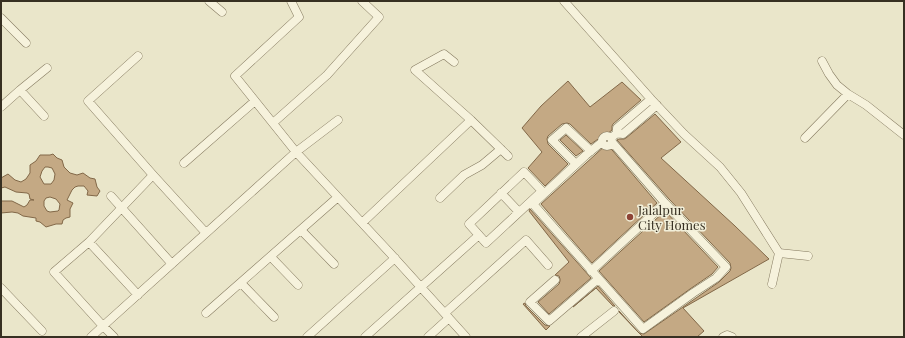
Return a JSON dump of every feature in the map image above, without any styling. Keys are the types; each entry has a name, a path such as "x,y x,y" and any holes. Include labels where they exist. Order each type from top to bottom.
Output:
{"street":[{"path":"209,1 222,12"},
{"path":"291,1 299,18 235,76 296,152 466,337"},
{"path":"273,123 327,75 379,17 362,1"},
{"path":"564,1 684,134 720,167 740,193 780,253 772,284"},
{"path":"1,18 26,43"},
{"path":"454,62 444,54 415,70 471,120 508,156"},
{"path":"138,56 88,101 206,233"},
{"path":"822,60 829,74 837,85 848,94 866,104 904,135"},
{"path":"3,103 48,68"},
{"path":"20,90 44,116"},
{"path":"805,138 848,94"},
{"path":"184,163 255,101"},
{"path":"613,138 665,203 726,267 716,278 643,329 533,204 602,142 604,145 610,145 617,128 654,102"},
{"path":"91,337 296,152 338,120"},
{"path":"362,223 471,120"},
{"path":"576,164 552,140 566,128 591,151"},
{"path":"440,198 464,175 482,165 501,148"},
{"path":"524,172 542,191 486,243 469,224 502,193 524,172"},
{"path":"114,337 54,272 89,242 153,175"},
{"path":"502,193 519,212"},
{"path":"111,196 172,264"},
{"path":"206,314 338,197"},
{"path":"591,271 665,203"},
{"path":"301,230 334,264"},
{"path":"365,337 479,235"},
{"path":"428,337 447,316 526,240 548,264"},
{"path":"89,242 138,295"},
{"path":"780,253 808,256"},
{"path":"270,257 298,285"},
{"path":"307,337 395,258"},
{"path":"555,280 530,302 549,321 598,279"},
{"path":"241,283 274,318"},
{"path":"1,288 42,331"},
{"path":"581,337 614,311"},
{"path":"723,337 727,335 732,337"}],"building":[{"path":"568,81 590,107 622,82 641,100 613,124 612,130 607,134 606,138 601,137 591,144 570,124 567,123 562,124 548,136 548,144 568,164 545,186 528,168 542,152 522,128 541,106"},
{"path":"655,114 681,142 661,158 769,259 683,308 704,331 697,337 643,337 639,333 644,334 719,282 731,268 730,263 669,199 617,140 626,138"},
{"path":"566,135 583,151 576,156 560,140"},
{"path":"607,144 657,203 592,263 541,204"},
{"path":"53,154 62,160 64,167 70,173 77,175 83,173 90,178 95,179 97,187 100,191 97,196 87,195 88,191 84,186 75,187 67,200 73,203 70,209 70,217 63,220 62,224 46,227 40,222 36,221 36,218 23,216 12,212 1,213 1,201 12,201 24,207 30,200 34,200 30,199 29,194 27,193 16,192 5,187 1,188 1,178 8,174 15,180 21,182 26,179 30,173 30,165 36,161 40,155","holes":["45,167 52,168 55,174 54,180 51,184 44,184 40,177","50,197 56,199 60,204 58,211 47,211 44,206 44,201 46,198"]},
{"path":"530,209 591,278 549,314 538,302 559,284 559,276 555,275 569,262 529,211"},
{"path":"665,211 718,267 712,274 644,322 599,271"},
{"path":"598,286 615,306 613,306 596,288 573,307"},
{"path":"525,303 526,306 545,325 550,326 546,330 523,304"}],"place":[{"name":"Jalalpur City Homes","path":"630,217"}]}
